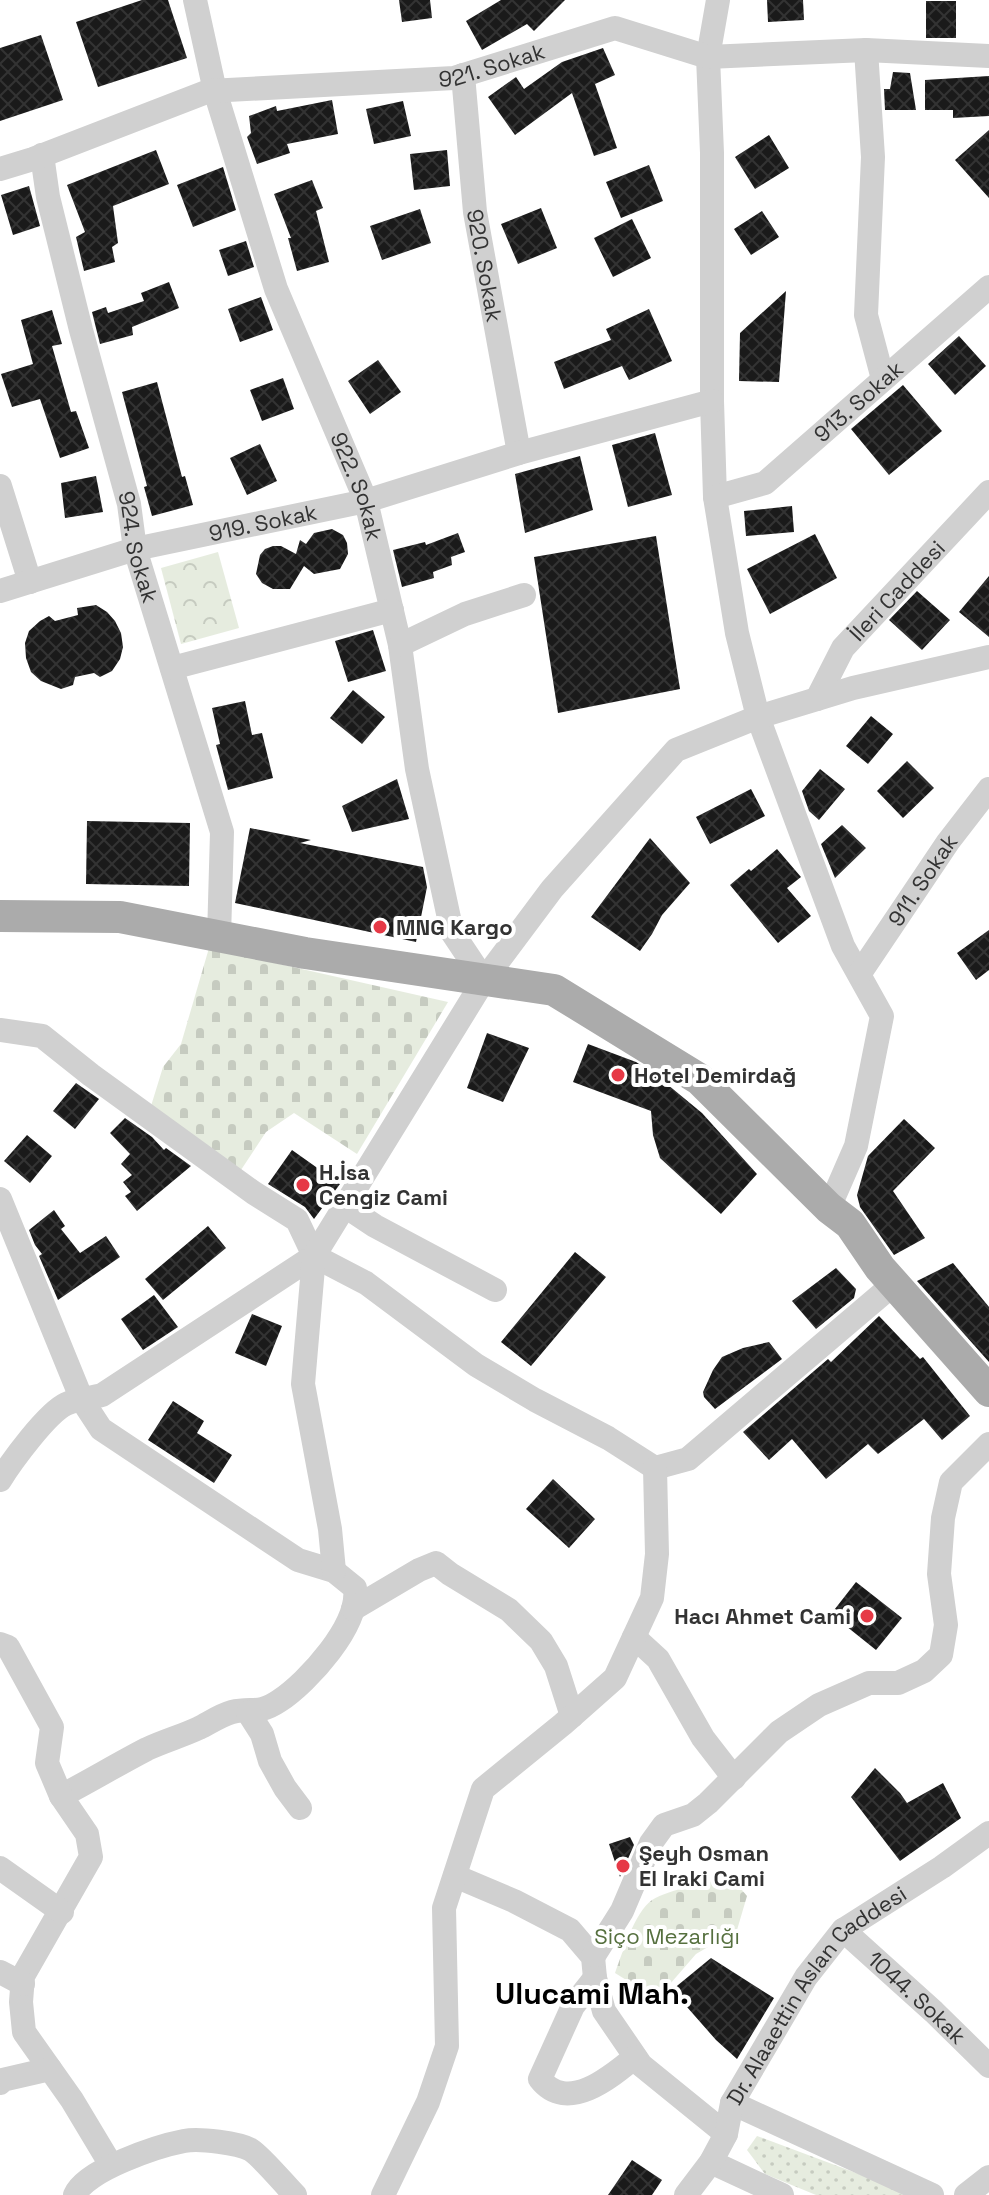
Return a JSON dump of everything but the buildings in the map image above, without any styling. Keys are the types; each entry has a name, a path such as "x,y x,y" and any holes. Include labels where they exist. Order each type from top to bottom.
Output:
{"main road":[{"path":"0,916 120,917 305,953 554,990 699,1079 829,1208 850,1224 880,1268 887,1288 982,1383 989,1415"}],"street":[{"name":"922. Sokak","path":"195,0 215,91 276,289 366,501 400,645 417,769 452,932 484,980"},
{"path":"718,0 708,57 712,153 715,497 737,633 758,717 843,946 882,1016 856,1146 829,1208"},
{"name":"921. Sokak","path":"0,169 209,91 454,78 615,28 708,57 866,50 989,56"},
{"path":"866,50 873,157 866,315 883,379"},
{"name":"920. Sokak","path":"463,75 475,212 519,453"},
{"name":"924. Sokak","path":"42,155 48,197 81,330 129,504 135,549 222,832 219,937"},
{"name":"913. Sokak","path":"715,497 765,483 989,287"},
{"name":"919. Sokak","path":"0,591 135,549 366,501 519,453 712,401"},
{"path":"0,486 30,582"},
{"name":"İleri Caddesi","path":"817,699 843,648 989,492"},
{"path":"400,645 465,614 524,595"},
{"path":"172,668 392,610"},
{"path":"0,1480 12,1461 64,1405 102,1395 314,1256 484,980 552,889 676,750 758,717 853,688 989,657"},
{"name":"911. Sokak","path":"860,973 948,842 989,789"},
{"path":"0,1030 42,1036 254,1193 297,1220 314,1256 303,1384 330,1529 334,1571"},
{"path":"0,1199 82,1400 101,1429 298,1560 334,1571 355,1588 357,1599 350,1621 322,1662 279,1702 262,1711 232,1712 149,1748 61,1796"},
{"path":"345,1206 375,1226 495,1290"},
{"path":"314,1256 366,1283 476,1365 608,1438 655,1468 688,1459 887,1288"},
{"path":"635,2057 604,2081 582,2091 562,2094 545,2086 540,2079 622,1911 651,1843 664,1825 693,1815 779,1732 819,1705 869,1683 898,1683 924,1671 941,1655 946,1625 939,1574 943,1518 951,1482 989,1444"},
{"path":"383,2195 428,2102 447,2046 444,1908 483,1789 615,1678 652,1598 657,1554 655,1468"},
{"path":"353,1609 436,1563 509,1610 541,1641 556,1666 572,1716"},
{"path":"634,1637 658,1659 703,1738 734,1778"},
{"path":"0,1644 8,1647 52,1727 47,1763 61,1796 87,1834 91,1857 23,1976 21,2002 24,2032 72,2100 111,2165"},
{"path":"248,1712 262,1734 270,1761 300,1808"},
{"name":"Dr. Alaaettin Aslan Caddesi","path":"686,2195 711,2162 726,2134 732,2103 806,1977 843,1930 987,1838"},
{"path":"0,1868 62,1912"},
{"path":"455,1876 514,1901 570,1930 594,1967 604,2011 641,2065 726,2134"},
{"name":"1044. Sokak","path":"843,1930 989,2066"},
{"path":"0,1972 23,1984"},
{"path":"0,2083 50,2069"},
{"path":"732,2103 932,2195"},
{"path":"75,2195 78,2187 111,2165 186,2140 212,2140 251,2150 295,2195"},
{"path":"711,2162 782,2195"},
{"path":"966,2195 989,2177"}],"green space":[{"path":"218,552 239,628 181,644 161,568"},
{"path":"209,948 448,1002 357,1154 294,1113 266,1132 239,1173 151,1106 163,1067 181,1044"},
{"name":"Siço Mezarlığı","path":"731,1877 747,1896 737,1930 696,1954 657,1999 615,1973 634,1923 652,1900 679,1889"},
{"path":"757,2136 915,2195 816,2195 765,2174 747,2150"}],"place":[{"name":"MNG Kargo","path":"380,927"},
{"name":"Hotel Demirdağ","path":"618,1075"},
{"name":"H.İsa Cengiz Cami","path":"303,1185"},
{"name":"Hacı Ahmet Cami","path":"867,1616"},
{"name":"Şeyh Osman El Iraki Cami","path":"623,1866"}],"district":[{"name":"Ulucami Mah.","path":"592,1993"}]}
